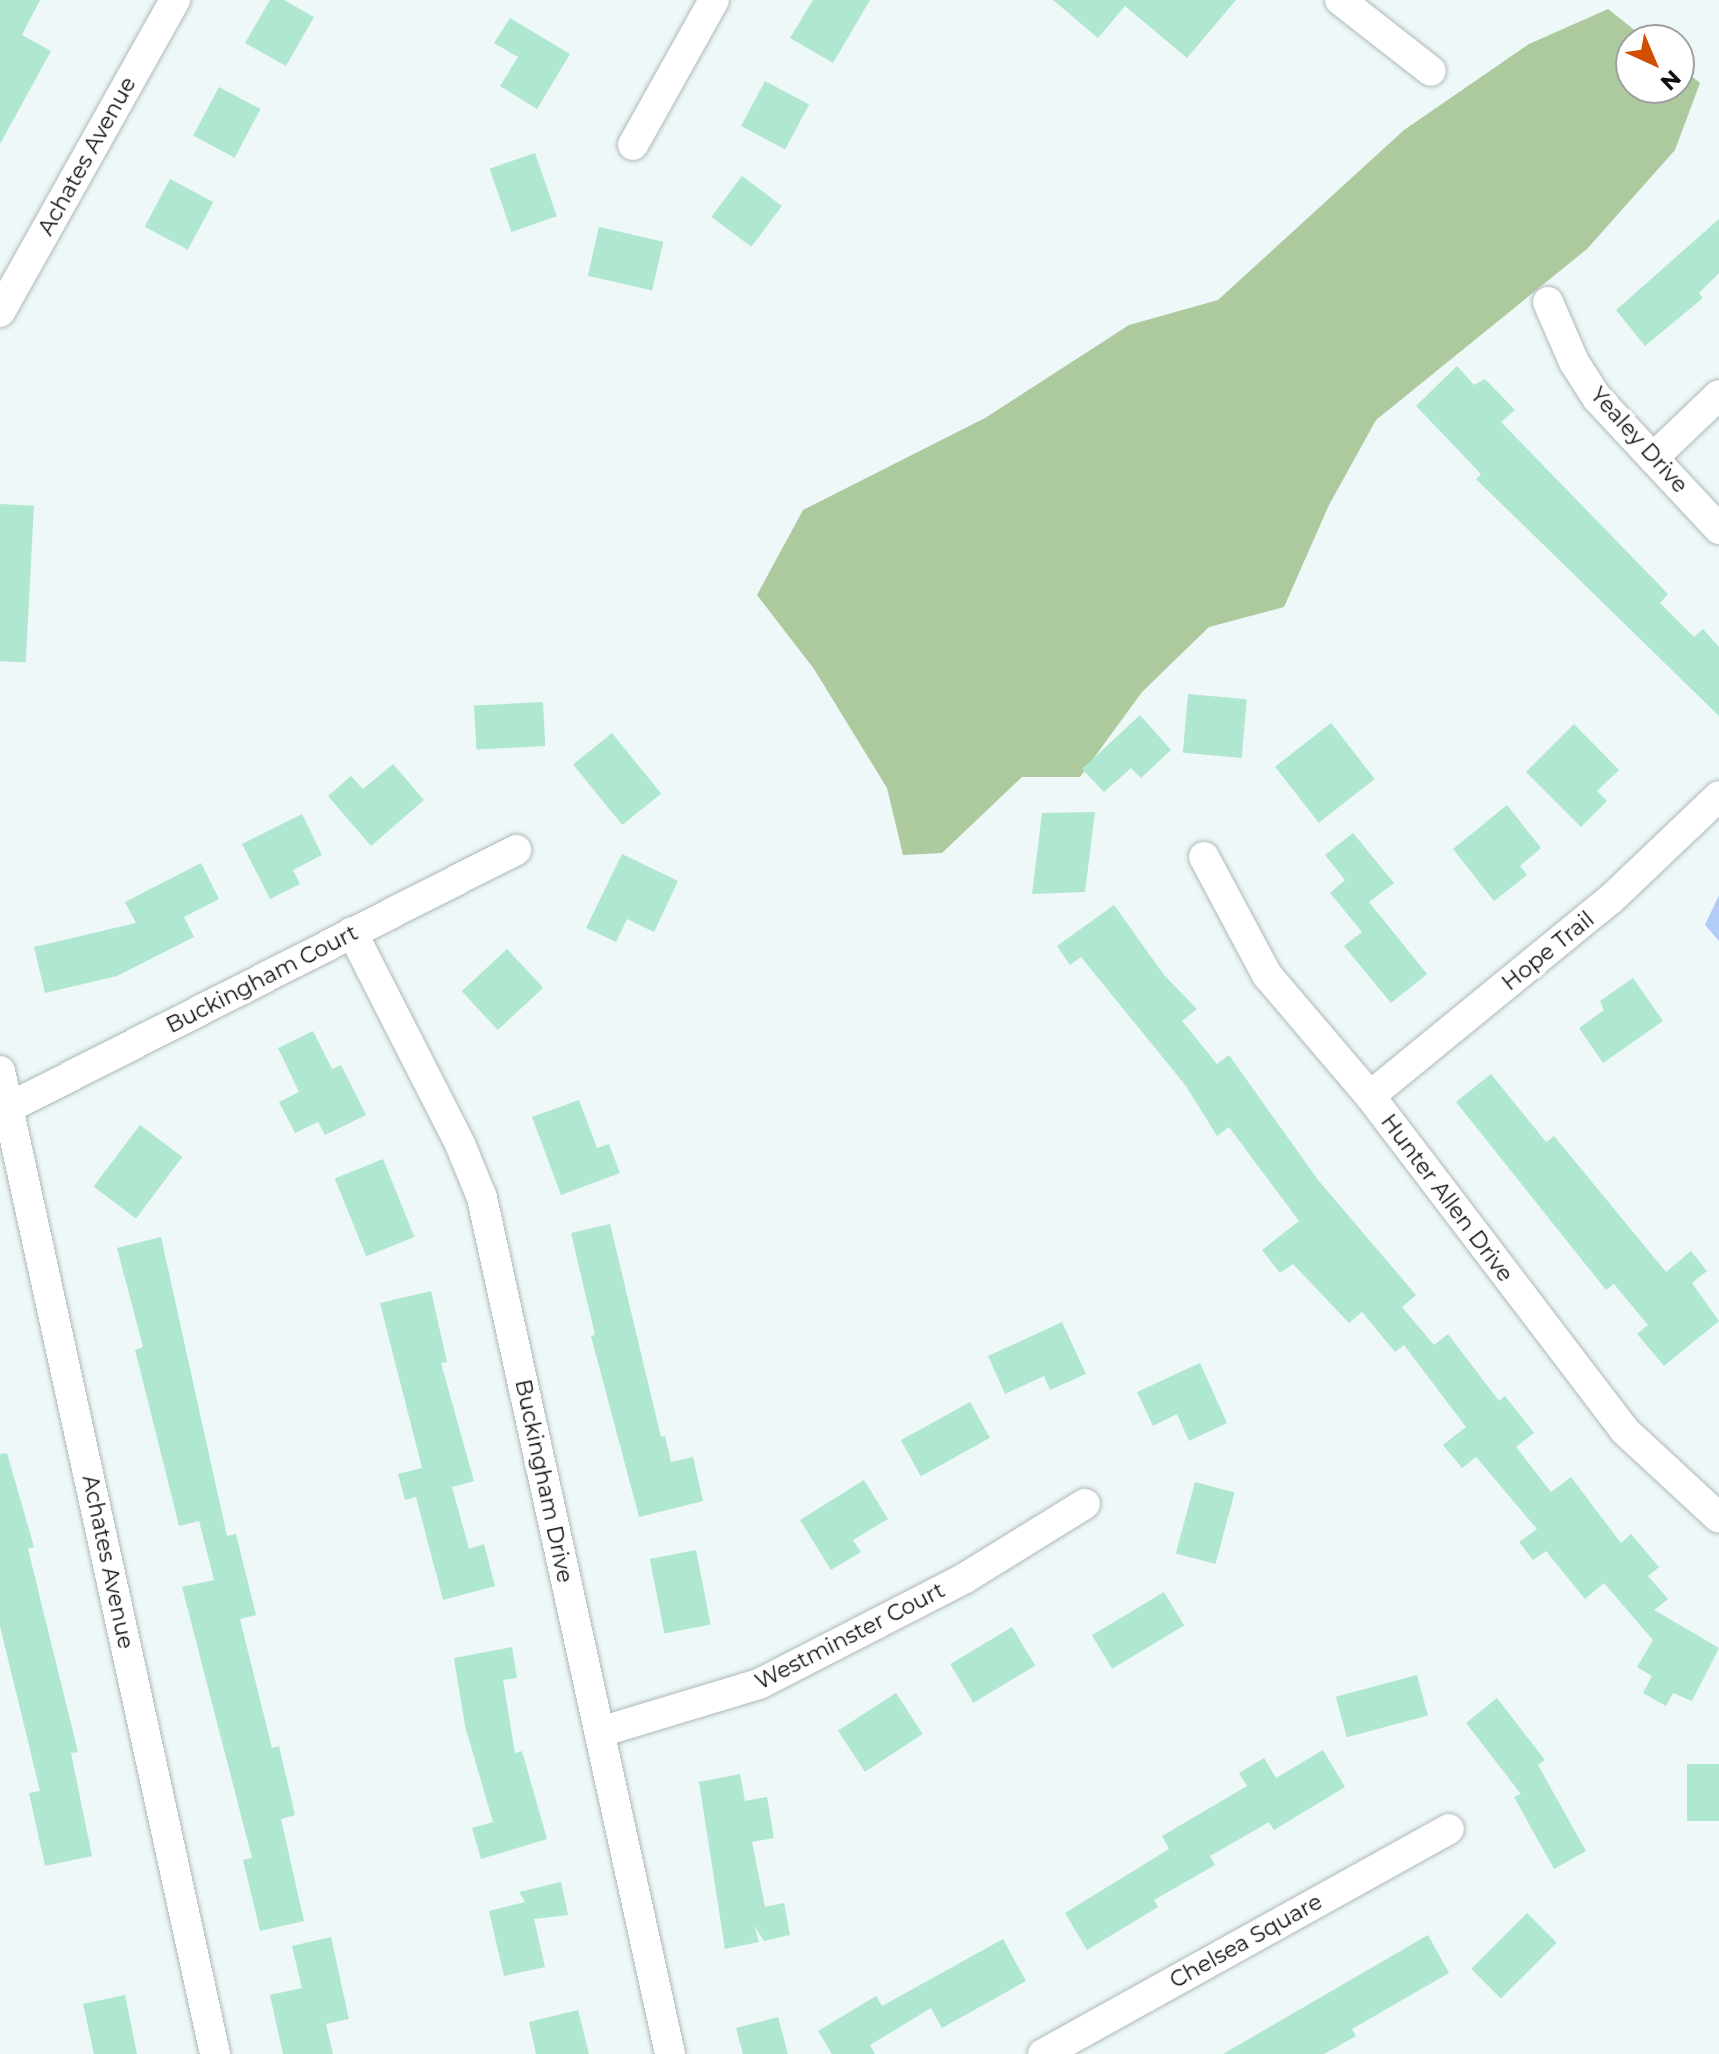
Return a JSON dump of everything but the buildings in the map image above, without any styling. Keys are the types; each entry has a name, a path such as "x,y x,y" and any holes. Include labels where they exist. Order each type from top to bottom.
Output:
{"street":[{"name":"Achates Avenue","path":"0,312 175,0"},
{"path":"633,145 714,0"},
{"path":"1340,0 1431,71"},
{"name":"Yealey Drive","path":"1548,302 1574,362 1597,398 1719,529"},
{"path":"1653,458 1719,395"},
{"name":"Hope Trail","path":"1370,1096 1611,899 1719,796"},
{"name":"Buckingham Court","path":"8,1108 516,850"},
{"name":"Hunter Allen Drive","path":"1204,857 1267,975 1370,1096 1624,1430 1719,1518"},
{"name":"Buckingham Drive","path":"352,932 460,1144 482,1198 670,2054"},
{"name":"Achates Avenue","path":"0,1071 215,2054"},
{"name":"Westminster Court","path":"600,1732 759,1684 965,1578 1085,1504"},
{"name":"Chelsea Square","path":"1043,2054 1449,1829"}],"green space":[{"path":"1608,9 1627,24 1615,24 1615,104 1692,104 1675,150 1587,249 1376,420 1329,505 1284,607 1209,627 1142,692 1080,777 1022,777 942,853 903,855 887,788 814,669 757,595 803,510 985,418 1129,325 1218,300 1404,130 1529,44"},
{"path":"1695,79 1700,83 1695,96"}],"water":[{"path":"1719,895 1719,941 1705,925"}]}
